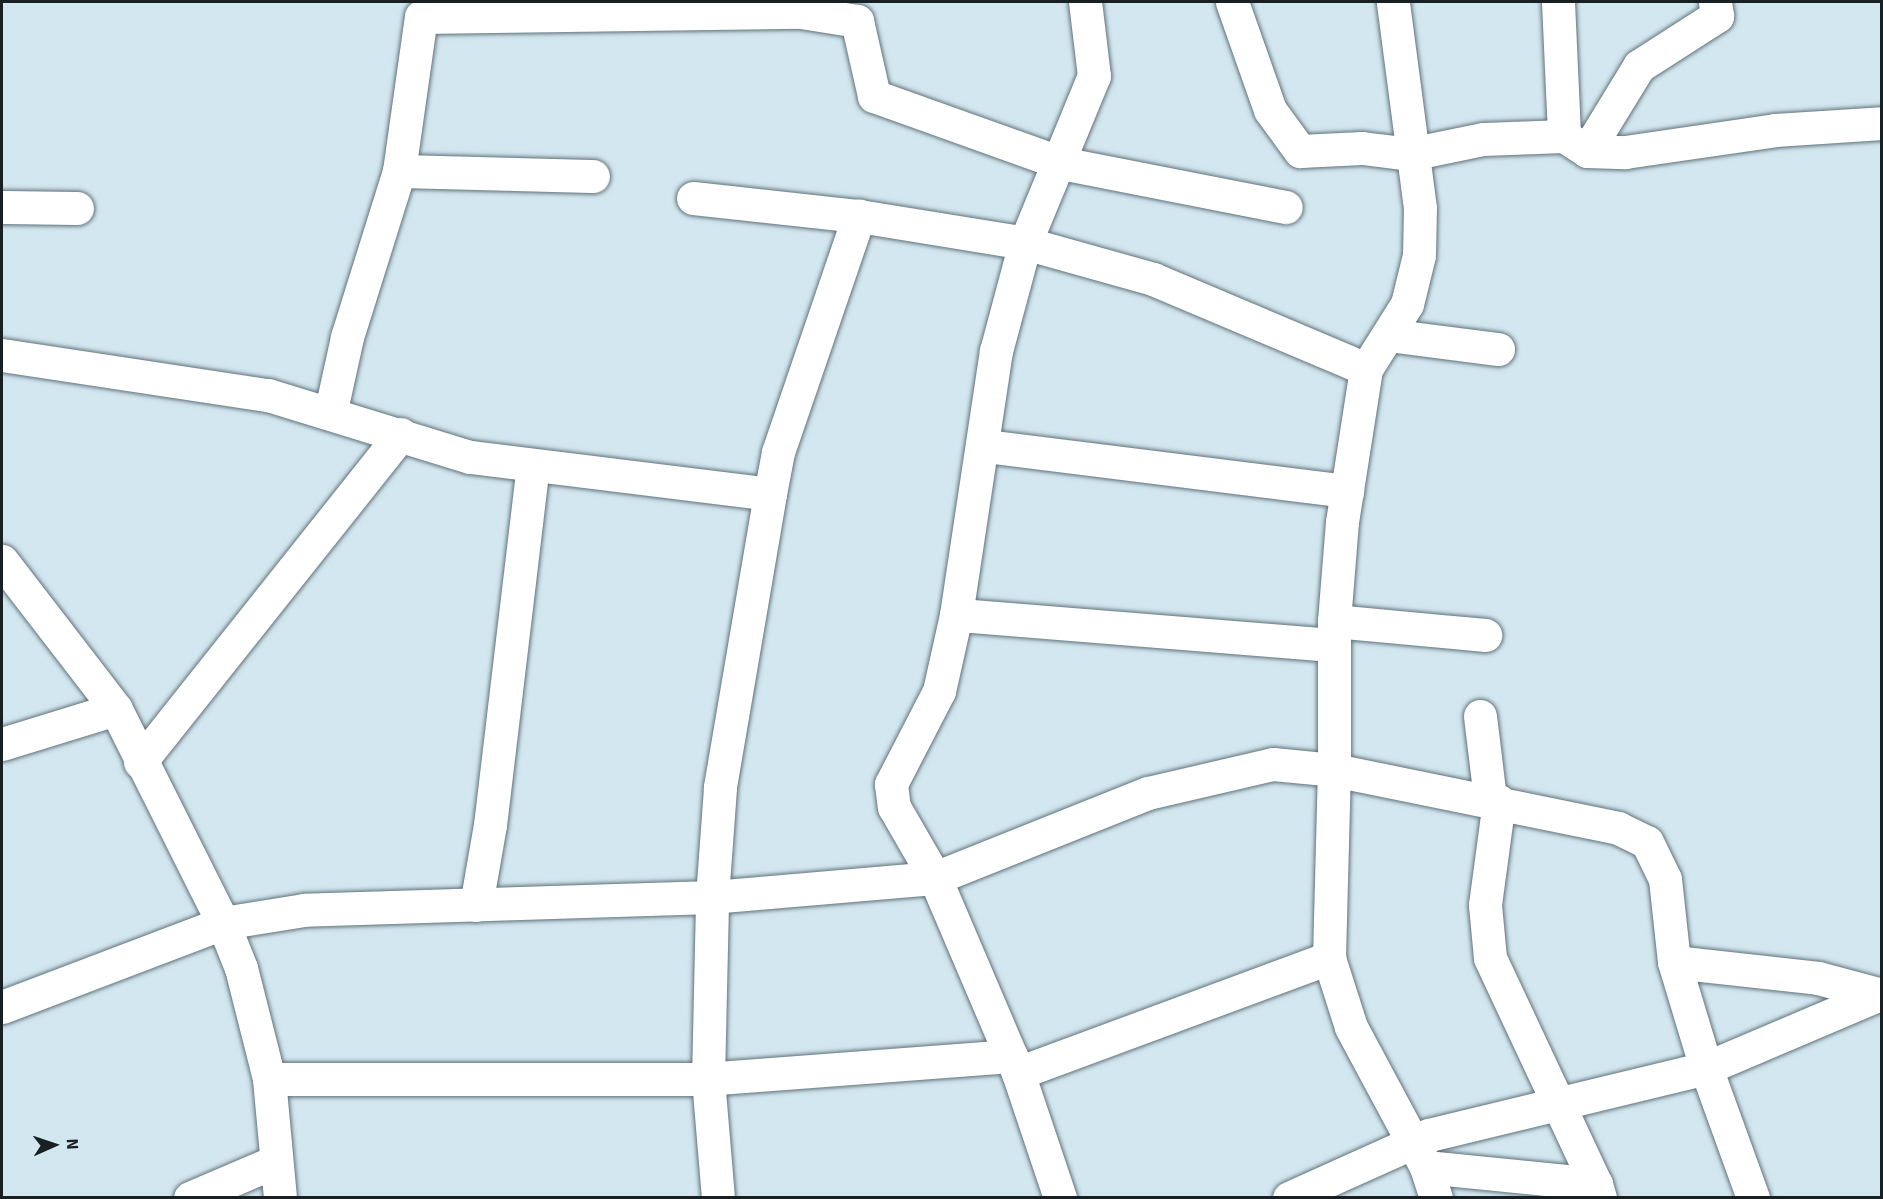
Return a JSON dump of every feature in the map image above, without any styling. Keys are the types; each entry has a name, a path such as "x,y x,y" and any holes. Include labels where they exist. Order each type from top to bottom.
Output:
{"street":[{"path":"1060,1197 1015,1065 934,878 894,807 891,784 939,691 956,615 985,446 996,351 1025,243 1061,164 1094,76 1085,2"},
{"path":"1233,2 1270,110 1300,151 1362,148 1410,154 1483,139 1575,143 1646,150 1775,130 1881,123"},
{"path":"1393,2 1410,154 1420,208 1419,255 1407,304 1366,369 1347,491 1333,633 1334,770 1329,958 1351,1027 1419,1156 1436,1197"},
{"path":"1558,2 1575,143"},
{"path":"1575,143 1639,66 1723,6"},
{"path":"331,410 347,337 399,171 421,9 800,7 857,21 874,96 1061,164 1286,207"},
{"path":"399,171 593,176"},
{"path":"693,198 859,216 1025,243 1153,279 1366,369"},
{"path":"2,207 77,208"},
{"path":"718,1197 708,1079 711,897 720,788 778,452 859,216"},
{"path":"1388,335 1498,350"},
{"path":"2,355 268,394 331,410 470,457 533,467 770,494"},
{"path":"140,762 401,434"},
{"path":"985,446 1347,491"},
{"path":"476,905 490,825 533,467"},
{"path":"2,561 116,709 140,762 223,923 241,968 269,1079 274,1162 280,1197"},
{"path":"956,615 1333,633 1485,635"},
{"path":"2,744 116,709"},
{"path":"1480,716 1495,800 1485,905 1490,958 1598,1191"},
{"path":"2,1007 223,923 304,910 711,897 934,878 1148,794 1273,764 1334,770 1495,800 1618,828 1647,842 1665,879 1674,962 1706,1068 1753,1197"},
{"path":"269,1079 708,1079 1015,1065 1329,958"},
{"path":"1674,962 1818,978 1880,995"},
{"path":"1289,1197 1419,1156 1555,1100 1706,1068 1880,995"},
{"path":"1419,1156 1598,1191"},
{"path":"190,1197 274,1162"}]}
